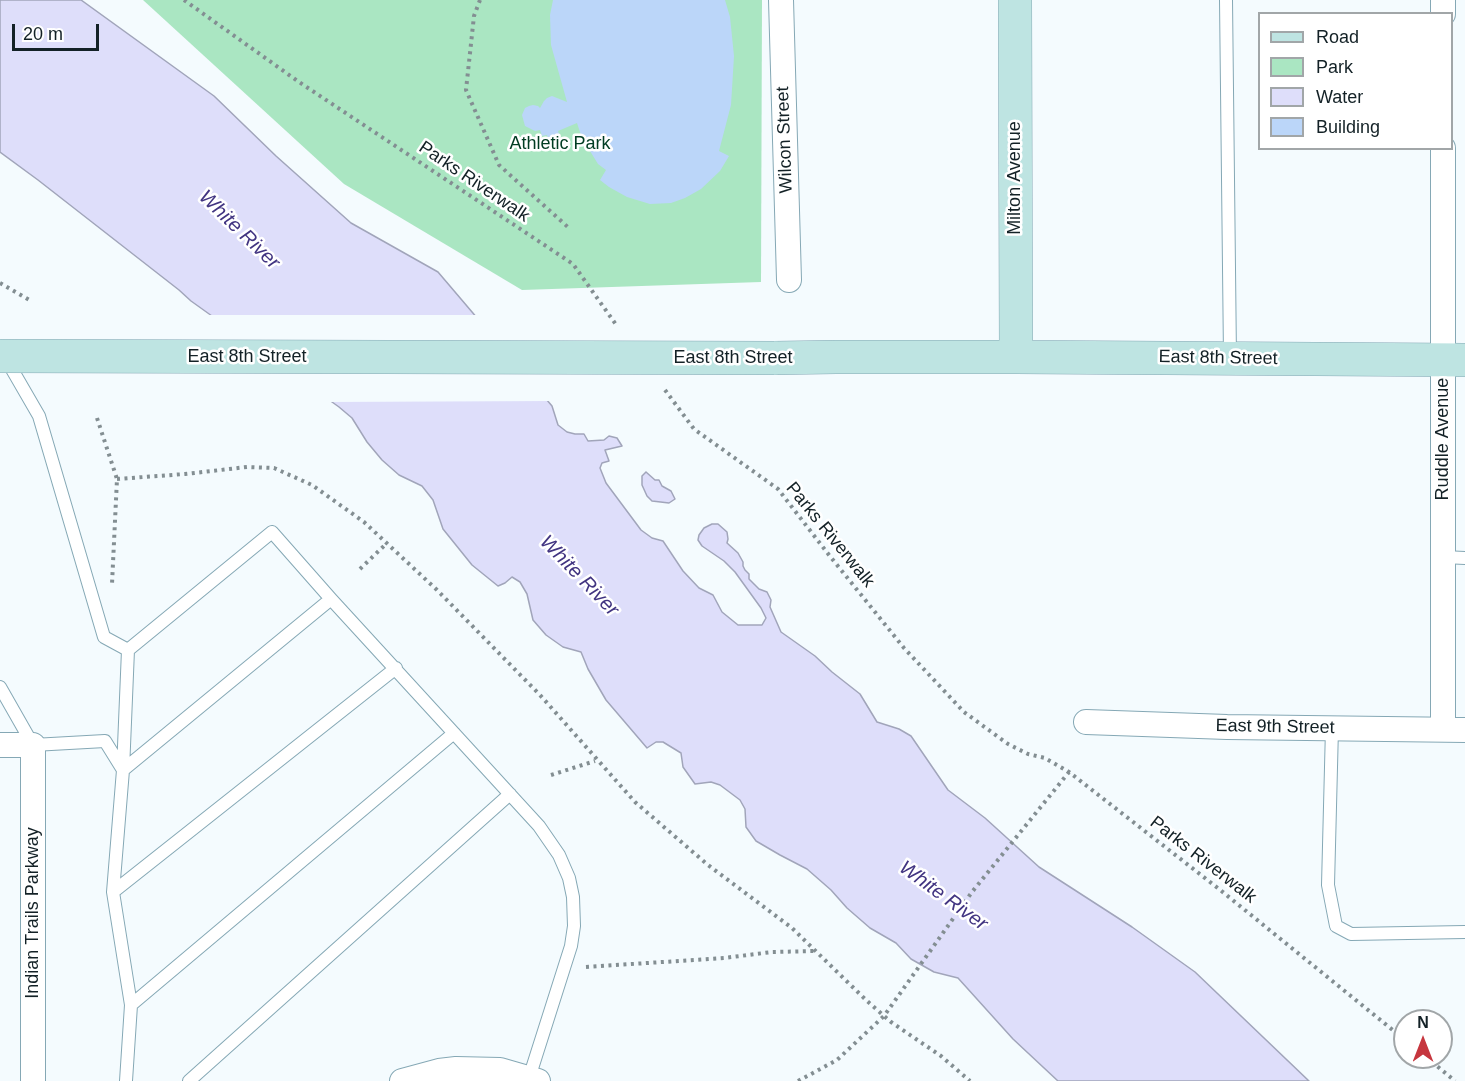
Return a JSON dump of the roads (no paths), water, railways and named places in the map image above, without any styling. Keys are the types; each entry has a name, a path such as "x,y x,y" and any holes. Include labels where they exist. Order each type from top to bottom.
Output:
{"main road":[{"name":"Milton Avenue","path":"1015,0 1016,357"},
{"name":"East 8th Street","path":"0,356 1454,360"}],"street":[{"name":"Wilcon Street","path":"781,0 789,280"},
{"name":"Ruddle Avenue","path":"1443,150 1454,360 1454,729"},
{"name":"East 9th Street","path":"1086,722 1227,727 1454,729"},
{"path":"0,745 33,745"},
{"name":"Indian Trails Parkway","path":"33,745 33,1081"},
{"path":"402,1081 456,1069 500,1070 534,1080"}],"lane":[{"path":"1226,0 1230,358"},
{"path":"0,348 39,416 104,637 128,650"},
{"path":"126,1081 131,1005 113,892 123,770 128,650 272,532 539,826 559,855 569,878 573,897 574,926 571,946 534,1080"},
{"path":"123,770 331,598"},
{"path":"113,892 396,668"},
{"path":"0,687 33,745 105,741 123,770"},
{"path":"1332,728 1328,885 1336,926 1351,934 1465,932"},
{"path":"131,1005 454,733"},
{"path":"189,1081 510,794"}],"water":[{"name":"White River","path":"0,0 81,0 214,96 276,156 351,223 438,272 552,406 558,425 567,432 584,434 588,441 604,440 609,436 617,438 622,446 605,450 609,461 602,463 600,468 606,483 641,530 652,538 663,541 683,571 699,588 713,595 722,612 738,625 762,625 766,618 735,572 724,561 702,546 698,540 704,528 712,524 718,524 727,532 727,543 738,553 749,574 749,579 759,589 767,592 771,600 770,607 781,632 815,656 860,694 877,722 899,729 911,736 948,790 985,818 1039,867 1132,927 1195,972 1309,1081 1058,1081 1013,1039 958,978 934,972 911,959 896,943 870,928 807,869 756,841 746,827 745,809 740,800 720,785 711,782 695,784 683,767 681,753 663,742 656,742 647,748 606,700 581,652 563,647 546,635 533,620 527,594 520,582 512,577 498,586 472,565 443,529 433,500 422,486 399,475 382,460 352,418 191,301 0,152"},
{"path":"646,472 671,491 675,499 669,503 652,501 642,485 642,476"}],"park label":[{"name":"Athletic Park","path":"560,144"}]}
